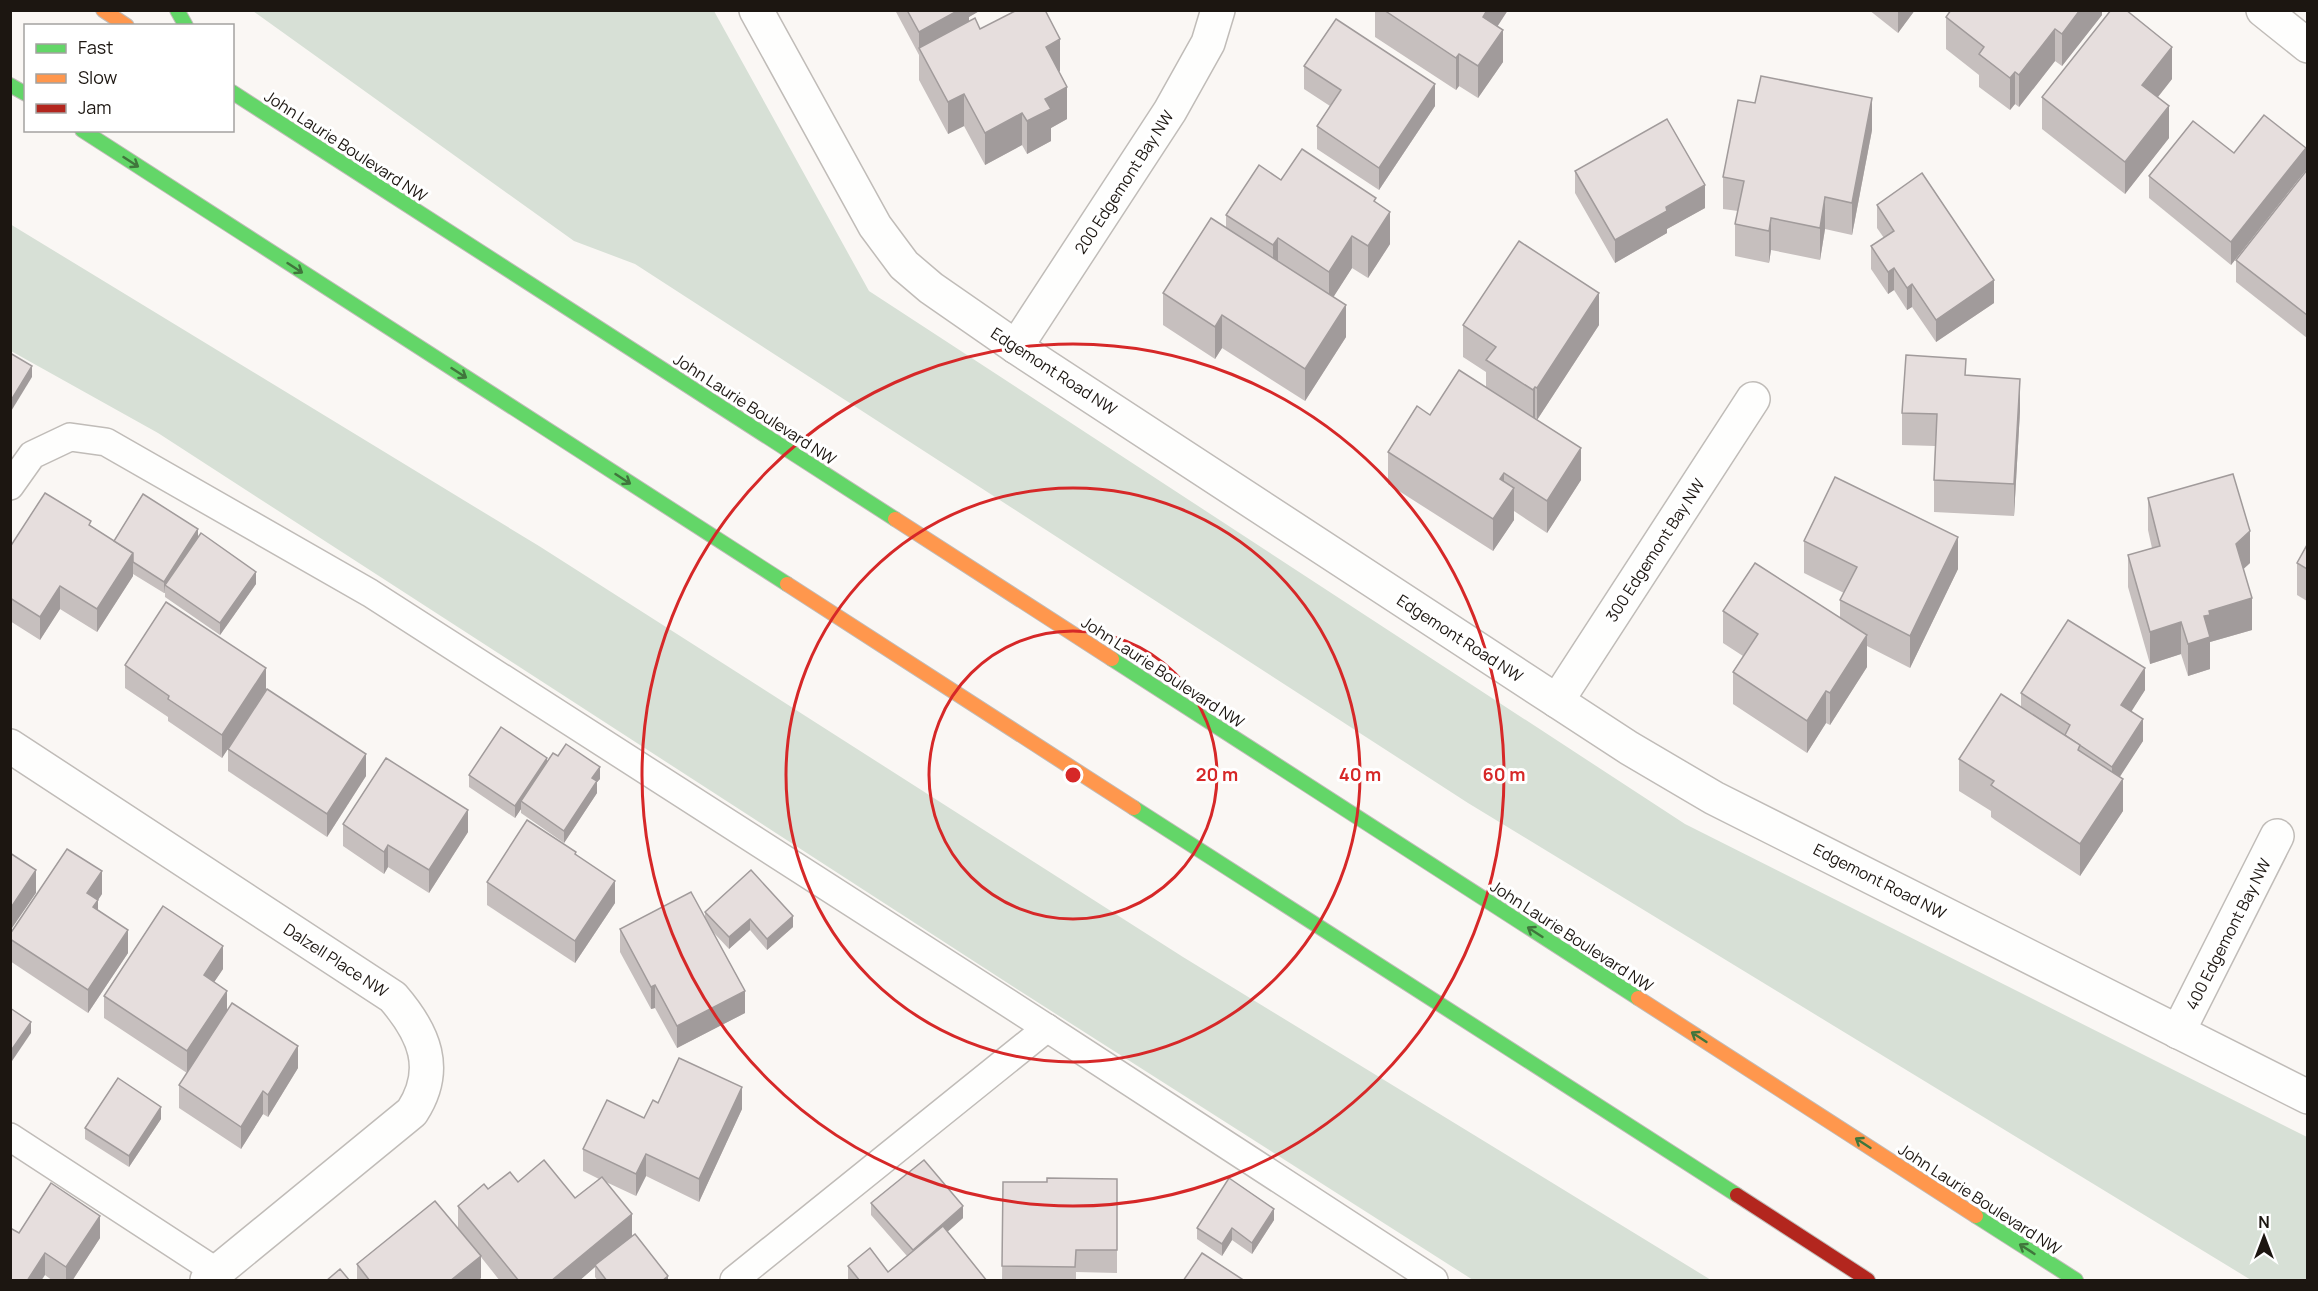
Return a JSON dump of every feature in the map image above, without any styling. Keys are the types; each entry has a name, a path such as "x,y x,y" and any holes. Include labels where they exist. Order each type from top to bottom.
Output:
{"main road":[{"path":"103,10 124,24"},
{"path":"177,10 185,24"},
{"path":"10,85 24,93"},
{"name":"John Laurie Boulevard NW","path":"234,93 2076,1281"},
{"path":"85,132 1868,1281"}],"street":[{"name":"Edgemont Road NW","path":"756,10 875,226 904,265 931,288 1016,347 1557,701 1714,798 2307,1097"},
{"name":"200 Edgemont Bay NW","path":"1016,347 1170,111 1208,43 1218,10"},
{"path":"2263,10 2307,46"},
{"name":"300 Edgemont Bay NW","path":"1557,701 1753,399"},
{"name":"Dalzell Place NW","path":"10,746 393,997 411,1018 426,1052 425,1084 421,1097 412,1112 212,1276"},
{"name":"400 Edgemont Bay NW","path":"2178,1032 2277,836"}],"lane":[{"path":"10,486 32,454 70,437 106,442 370,593 1047,1028 1434,1281"},
{"path":"734,1281 1047,1028"},
{"path":"10,1137 212,1276"}],"shaded area":[{"path":"253,11 714,11 869,291 1685,824 2307,1137 2307,1280 2251,1280 1468,803 635,264 574,241"},
{"path":"10,224 539,546 1183,957 1711,1280 1473,1280 1020,991 158,433 11,351"}],"building":[{"path":"907,10 959,10 919,32"},
{"path":"1017,10 1045,10 1060,39 1046,47 1067,87 1045,99 1051,109 1027,121 1022,113 985,133 964,94 948,102 919,48 975,18 980,29"},
{"path":"1384,10 1487,10 1483,17 1503,30 1478,66 1459,54 1456,58"},
{"path":"1951,10 2080,10 2062,34 2055,29 2019,75 2015,72 2010,78 1979,54 1984,47 1946,17"},
{"path":"2111,10 2126,10 2172,47 2142,85 2169,106 2125,162 2042,97"},
{"path":"1336,19 1435,84 1379,168 1317,126 1341,90 1304,66"},
{"path":"1761,76 1872,98 1852,203 1825,197 1820,228 1771,218 1769,231 1735,224 1744,181 1723,177 1738,100 1755,103"},
{"path":"2264,115 2306,148 2231,242 2149,176 2193,121 2234,153"},
{"path":"1667,119 1705,185 1666,207 1667,211 1615,240 1575,171"},
{"path":"1302,149 1376,198 1374,201 1390,212 1368,246 1352,236 1329,272 1278,238 1273,245 1226,215 1259,165 1281,180"},
{"path":"2307,170 2307,315 2236,260"},
{"path":"1922,173 1994,280 1936,320 1912,284 1907,288 1894,268 1888,272 1871,246 1894,231 1877,205"},
{"path":"1211,218 1346,305 1305,369 1222,315 1215,327 1163,293"},
{"path":"1519,241 1599,293 1537,388 1533,390 1486,360 1496,347 1463,325"},
{"path":"10,353 32,366 10,402"},
{"path":"1906,355 1966,359 1965,375 2020,379 2014,484 1934,480 1937,414 1902,413"},
{"path":"1459,370 1581,448 1547,501 1504,473 1500,479 1514,488 1493,519 1388,452 1417,406 1430,415"},
{"path":"2233,474 2250,531 2236,544 2252,598 2209,611 2210,615 2204,616 2210,637 2188,644 2181,622 2150,632 2128,555 2160,546 2148,498"},
{"path":"1835,477 1958,537 1910,636 1840,600 1857,567 1804,541"},
{"path":"45,493 91,521 89,525 133,553 97,609 60,586 40,617 10,598 10,547"},
{"path":"143,494 198,529 164,582 133,562 133,553 114,541"},
{"path":"201,533 256,572 220,623 165,585"},
{"path":"2307,545 2307,569 2297,563"},
{"path":"1755,563 1867,635 1830,693 1826,691 1807,721 1733,672 1758,634 1723,611"},
{"path":"166,602 266,668 222,735 168,699 169,696 125,665"},
{"path":"2068,620 2145,668 2121,705 2143,719 2112,767 2065,735 2070,725 2021,693"},
{"path":"267,689 366,754 327,814 228,749"},
{"path":"2001,694 2080,745 2078,750 2123,779 2080,844 1995,788 1991,785 1994,781 1959,759"},
{"path":"501,727 547,758 515,806 469,775"},
{"path":"566,744 600,767 592,778 597,781 564,831 521,801 553,753 558,756"},
{"path":"386,758 468,810 429,870 388,845 384,852 343,824"},
{"path":"527,820 615,881 575,941 487,882"},
{"path":"67,849 102,871 87,893 98,900 93,907 128,930 88,990 10,939 10,934"},
{"path":"10,853 36,870 10,909"},
{"path":"751,870 793,916 767,939 750,919 729,937 705,912"},
{"path":"691,892 745,991 677,1026 655,985 651,987 620,929"},
{"path":"163,906 223,946 204,975 227,991 187,1051 104,996"},
{"path":"232,1003 298,1046 268,1095 263,1091 241,1127 179,1085"},
{"path":"10,1008 31,1022 10,1052"},
{"path":"679,1058 742,1087 699,1179 646,1154 636,1174 583,1149 607,1100 644,1118 653,1100 658,1103"},
{"path":"118,1078 161,1107 129,1156 85,1128"},
{"path":"544,1160 575,1198 602,1177 632,1214 551,1281 519,1281 458,1206 484,1184 488,1189 510,1172 518,1182"},
{"path":"924,1160 963,1206 913,1250 871,1203"},
{"path":"1047,1178 1117,1179 1117,1250 1076,1250 1075,1267 1002,1266 1003,1182 1047,1182"},
{"path":"1229,1178 1274,1209 1252,1243 1232,1228 1222,1244 1197,1228"},
{"path":"51,1183 100,1216 66,1267 45,1253 27,1281 10,1281 10,1231 12,1229 19,1233"},
{"path":"435,1201 481,1256 450,1281 370,1281 357,1264"},
{"path":"943,1226 987,1281 860,1281 848,1266 870,1248 888,1272"},
{"path":"635,1234 668,1276 662,1281 607,1281 595,1265"},
{"path":"1202,1253 1245,1281 1183,1281"},
{"path":"340,1269 350,1281 326,1281"}],"traffic: fast":[{"path":"177,10 185,24"},
{"path":"10,85 24,93"},
{"path":"234,93 895,519"},
{"path":"85,132 787,584"},
{"path":"1112,659 1638,998"},
{"path":"1134,808 1737,1195"},
{"path":"1976,1216 2076,1280"}],"traffic: slow":[{"path":"103,10 124,24"},
{"path":"895,519 1112,659"},
{"path":"787,584 1134,808"},
{"path":"1638,998 1976,1216"}],"traffic: jam":[{"path":"1737,1195 1868,1280"}]}
